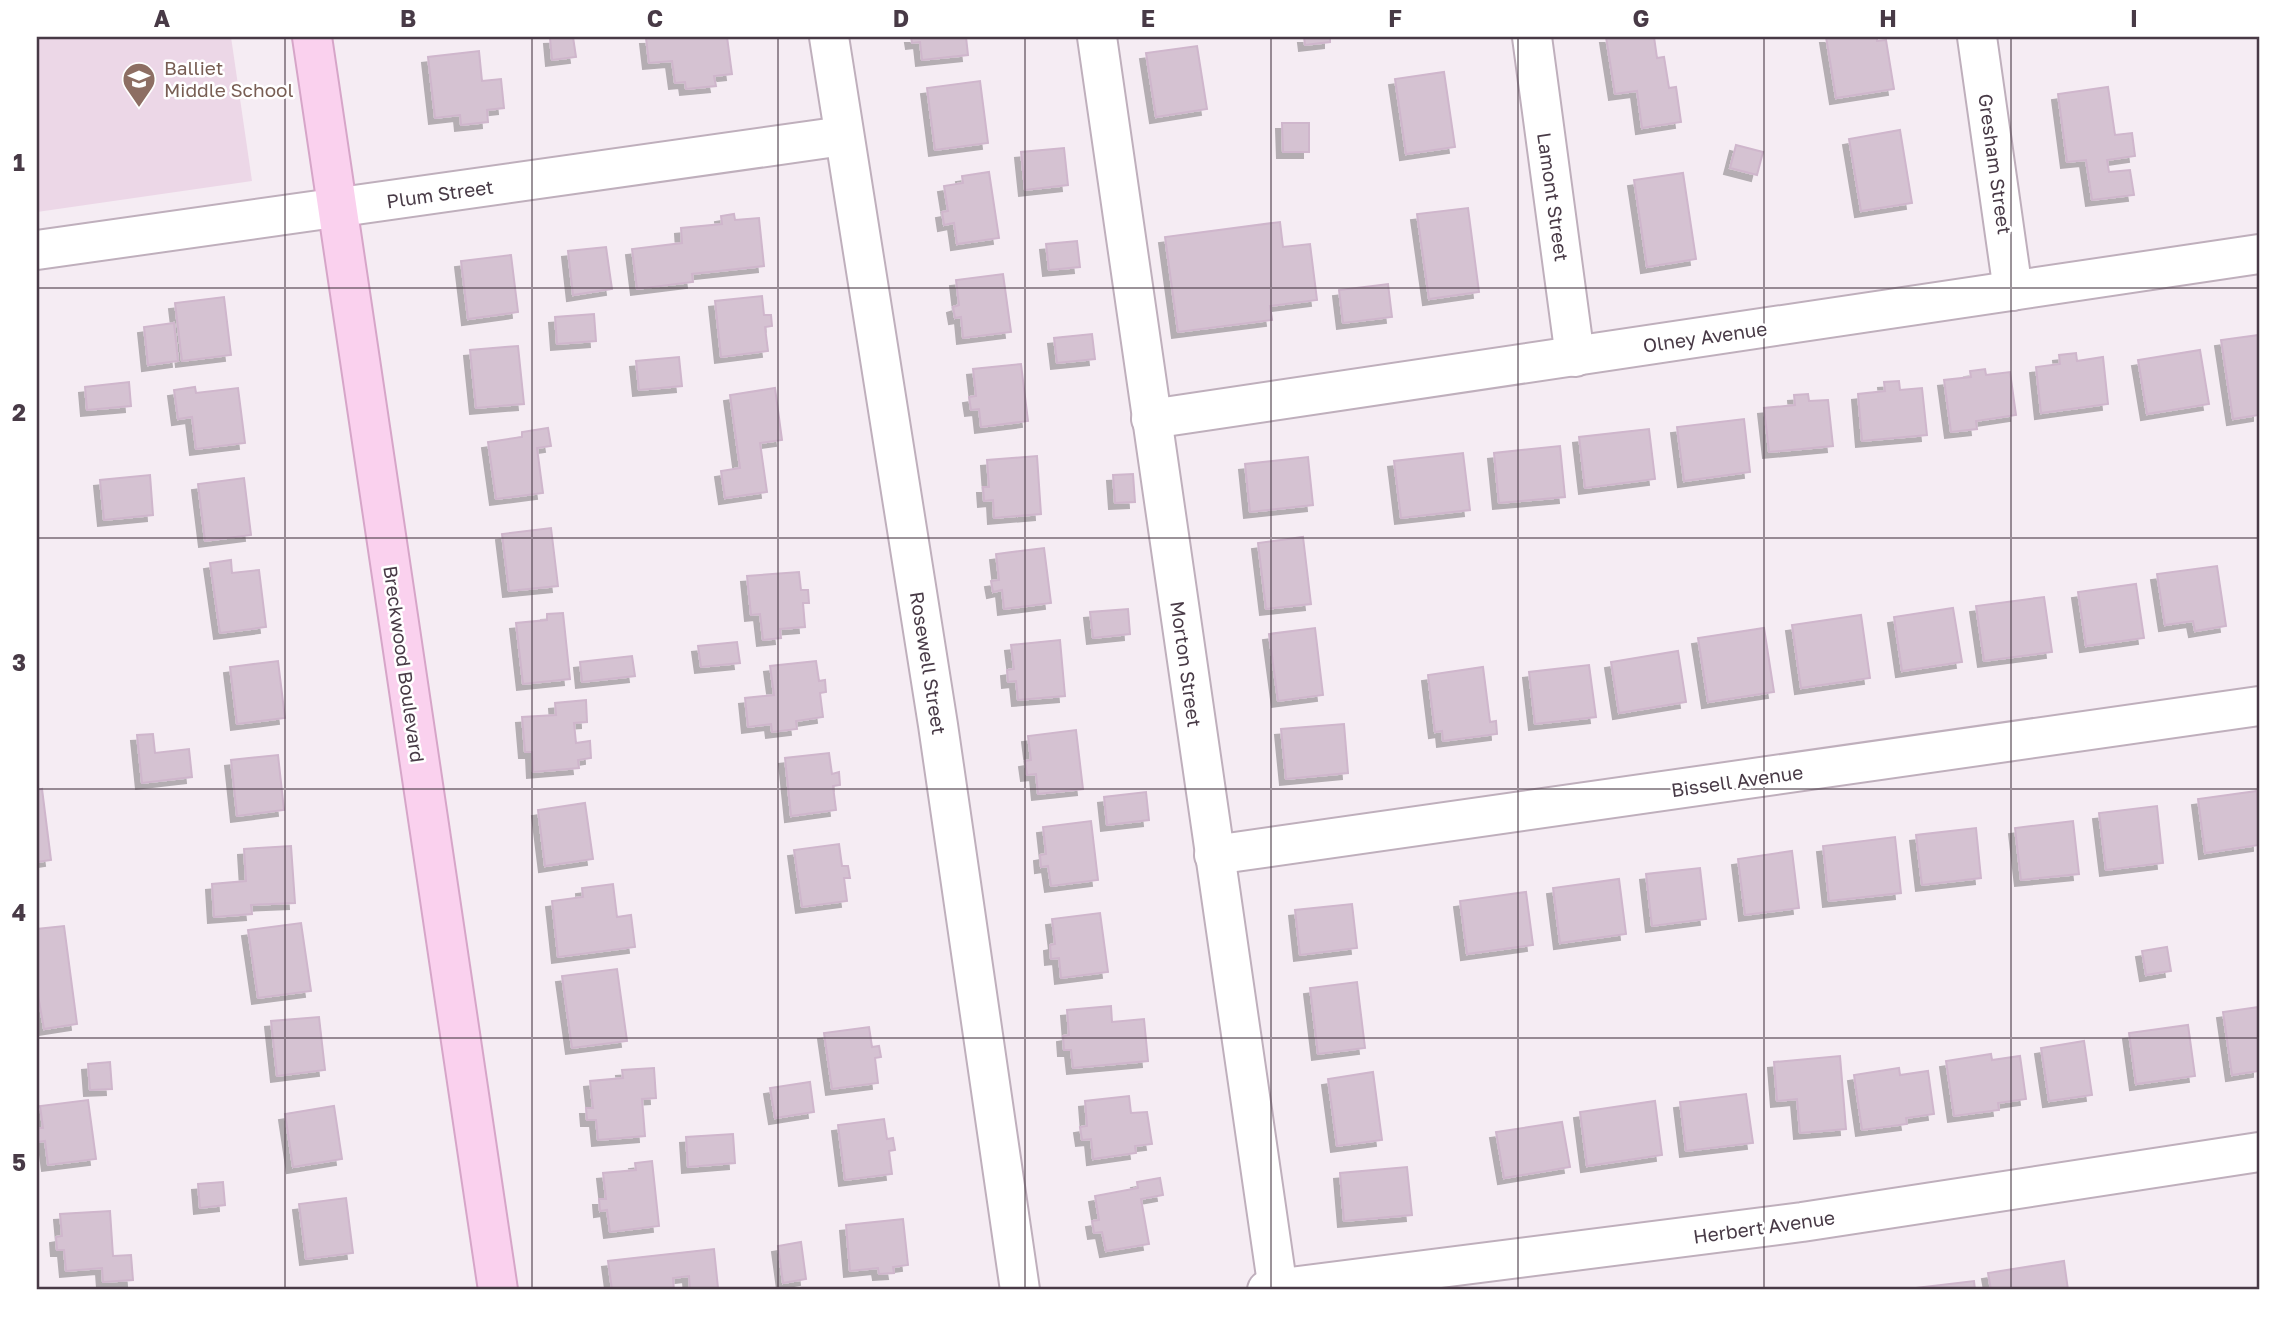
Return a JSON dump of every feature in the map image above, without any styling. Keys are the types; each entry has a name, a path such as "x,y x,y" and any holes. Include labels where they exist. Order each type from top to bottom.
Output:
{"main road":[{"name":"Breckwood Boulevard","path":"312,37 498,1290"}],"street":[{"name":"Rosewell Street","path":"829,37 936,712 1020,1290"},
{"name":"Morton Street","path":"1097,37 1274,1290"},
{"name":"Lamont Street","path":"1531,37 1575,356"},
{"name":"Gresham Street","path":"1977,37 2013,291"},
{"name":"Plum Street","path":"37,250 843,136"},
{"name":"Olney Avenue","path":"1151,419 2259,254"},
{"name":"Bissell Avenue","path":"1214,855 2259,706"},
{"name":"Herbert Avenue","path":"1274,1290 1802,1222 2259,1152"}],"shaded area":[{"name":"Balliet Middle School","path":"37,37 231,37 252,181 37,212"}],"building":[{"path":"573,37 576,57 552,60 550,38"},
{"path":"727,37 732,74 714,76 716,86 686,89 685,82 675,83 672,61 649,63 646,38"},
{"path":"911,37 966,37 968,55 922,60 920,42 912,43"},
{"path":"1304,37 1330,37 1330,42 1305,45"},
{"path":"1606,37 1654,37 1657,58 1664,57 1669,88 1676,87 1681,122 1642,128 1637,91 1615,94"},
{"path":"1826,37 1877,37 1877,41 1886,40 1894,89 1836,98"},
{"path":"1197,46 1207,109 1156,117 1146,53"},
{"path":"479,51 482,81 501,79 504,108 487,110 488,122 461,125 460,115 435,118 428,57"},
{"path":"1444,72 1455,147 1406,154 1395,79"},
{"path":"980,81 988,143 935,150 927,88"},
{"path":"2108,87 2115,135 2132,133 2135,156 2107,160 2109,172 2130,170 2134,195 2092,200 2086,160 2067,162 2058,94"},
{"path":"1282,123 1309,123 1309,152 1283,152"},
{"path":"1900,130 1912,203 1861,211 1849,139"},
{"path":"1736,145 1763,152 1757,175 1730,168"},
{"path":"1064,148 1068,185 1025,190 1021,152"},
{"path":"989,172 999,238 957,244 954,223 944,225 942,212 948,211 944,186 963,183 962,176"},
{"path":"1683,173 1696,259 1647,267 1634,180"},
{"path":"1468,208 1479,292 1429,299 1417,214"},
{"path":"734,214 735,220 759,218 764,266 692,274 693,282 637,289 632,249 682,243 681,228 722,224 721,216"},
{"path":"1280,222 1283,247 1310,244 1317,300 1270,306 1272,320 1178,332 1165,237"},
{"path":"1077,241 1080,267 1049,270 1046,244"},
{"path":"606,247 612,289 573,295 568,251"},
{"path":"511,255 518,312 468,319 461,261"},
{"path":"1003,274 1011,332 963,338 961,317 955,318 953,307 959,305 956,280"},
{"path":"1388,284 1392,317 1343,323 1339,290"},
{"path":"762,296 764,315 771,315 772,326 765,327 768,351 721,357 715,301"},
{"path":"224,297 231,355 182,361 175,303"},
{"path":"594,314 596,341 557,344 555,317"},
{"path":"174,323 178,361 148,365 144,327"},
{"path":"1092,334 1095,359 1057,363 1054,338"},
{"path":"2259,335 2259,415 2233,419 2221,340"},
{"path":"518,346 524,404 476,408 470,350"},
{"path":"2200,350 2209,404 2147,414 2138,360"},
{"path":"2076,353 2077,361 2103,357 2108,404 2041,413 2036,367 2060,364 2059,355"},
{"path":"679,357 682,386 639,390 636,361"},
{"path":"1021,364 1028,421 981,427 979,409 971,410 969,397 976,396 973,369"},
{"path":"1985,369 1986,375 2010,372 2016,415 1976,421 1977,429 1951,432 1944,380 1971,377 1970,371"},
{"path":"1899,381 1900,390 1922,388 1927,435 1862,441 1858,394 1885,391 1884,382"},
{"path":"129,382 131,406 87,410 85,387"},
{"path":"195,387 196,393 238,388 245,443 196,449 192,417 178,419 174,390"},
{"path":"775,388 782,440 760,443 767,492 725,498 721,471 740,468 730,395"},
{"path":"1808,394 1809,401 1828,400 1833,446 1769,452 1764,408 1795,405 1794,395"},
{"path":"1744,419 1750,472 1684,481 1677,427"},
{"path":"548,428 551,446 537,448 543,493 496,499 488,442 522,437 522,432"},
{"path":"1649,429 1655,479 1585,488 1579,437"},
{"path":"1560,446 1565,497 1499,503 1494,453"},
{"path":"1463,453 1470,510 1401,518 1394,461"},
{"path":"1037,456 1041,514 994,518 993,500 984,501 983,487 989,487 987,460"},
{"path":"1308,457 1313,505 1250,512 1245,464"},
{"path":"1133,474 1135,502 1115,503 1113,475"},
{"path":"150,475 153,515 104,520 100,480"},
{"path":"244,478 251,535 205,541 198,484"},
{"path":"551,528 558,586 509,591 502,534"},
{"path":"1303,537 1311,604 1266,609 1258,543"},
{"path":"1044,548 1051,603 1004,609 1002,590 993,592 991,581 999,580 996,554"},
{"path":"231,560 232,573 259,570 266,627 220,633 210,563"},
{"path":"2217,566 2226,626 2195,631 2193,621 2165,625 2157,574"},
{"path":"799,572 801,590 808,590 809,603 803,603 805,627 780,629 781,638 763,640 760,614 751,615 747,576"},
{"path":"2136,584 2144,638 2086,646 2078,592"},
{"path":"2044,597 2052,652 1984,661 1976,606"},
{"path":"1953,608 1962,662 1902,671 1894,617"},
{"path":"1128,609 1130,634 1093,638 1090,612"},
{"path":"563,613 570,679 523,684 516,623 547,620 547,614"},
{"path":"1861,615 1870,678 1801,688 1792,625"},
{"path":"1315,628 1323,695 1278,701 1269,634"},
{"path":"1764,628 1774,692 1708,702 1698,638"},
{"path":"1060,640 1065,696 1018,700 1016,681 1008,682 1007,670 1014,669 1011,645"},
{"path":"737,642 740,663 701,667 698,646"},
{"path":"1678,651 1686,702 1619,713 1611,662"},
{"path":"632,656 635,676 582,682 580,662"},
{"path":"278,661 285,718 237,724 230,667"},
{"path":"816,661 819,681 825,680 826,692 820,693 823,717 796,721 797,729 772,732 771,724 748,727 745,698 774,695 770,666"},
{"path":"1589,665 1596,717 1535,724 1529,672"},
{"path":"1483,667 1490,722 1496,721 1497,734 1443,741 1442,731 1435,732 1428,675"},
{"path":"586,700 587,722 574,723 576,743 590,741 591,758 578,760 579,768 533,772 532,752 525,752 522,717 556,715 555,703"},
{"path":"1344,724 1348,773 1286,779 1281,729"},
{"path":"1076,730 1083,789 1038,794 1036,774 1027,775 1025,761 1031,760 1028,736"},
{"path":"153,734 155,753 189,749 192,777 142,783 137,735"},
{"path":"829,753 832,774 839,772 840,785 833,786 836,810 791,816 785,758"},
{"path":"278,755 284,810 237,816 231,760"},
{"path":"42,789 51,860 37,862 37,790"},
{"path":"2257,791 2259,845 2205,853 2198,799"},
{"path":"1146,792 1149,820 1107,825 1104,797"},
{"path":"585,803 593,859 545,866 538,810"},
{"path":"2157,806 2163,863 2106,870 2099,813"},
{"path":"1091,821 1098,880 1051,886 1048,866 1041,867 1040,855 1046,854 1043,827"},
{"path":"2073,821 2079,874 2021,880 2015,828"},
{"path":"1976,828 1981,878 1922,885 1916,835"},
{"path":"1895,837 1901,893 1829,901 1823,846"},
{"path":"839,844 842,866 848,866 850,878 844,878 847,901 802,907 794,850"},
{"path":"291,846 295,903 251,905 252,914 214,917 212,884 246,881 244,849"},
{"path":"1792,851 1799,908 1745,915 1738,859"},
{"path":"1700,868 1706,919 1652,926 1646,874"},
{"path":"1619,879 1626,934 1560,943 1553,888"},
{"path":"613,884 617,917 631,915 635,947 558,957 552,901 583,897 582,888"},
{"path":"1526,892 1533,945 1467,954 1460,901"},
{"path":"1352,904 1357,948 1300,955 1295,910"},
{"path":"1100,913 1108,972 1061,978 1059,958 1051,959 1050,945 1055,944 1052,919"},
{"path":"301,923 311,991 258,998 248,930"},
{"path":"64,926 77,1024 44,1029 37,990 37,929"},
{"path":"2167,947 2171,971 2146,975 2142,951"},
{"path":"617,969 627,1041 572,1048 562,976"},
{"path":"1357,982 1365,1048 1318,1054 1310,988"},
{"path":"1111,1006 1112,1022 1144,1019 1148,1061 1073,1068 1071,1050 1064,1050 1063,1036 1069,1035 1067,1010"},
{"path":"2259,1007 2259,1071 2232,1075 2223,1012"},
{"path":"319,1017 325,1070 277,1076 271,1021"},
{"path":"2188,1025 2195,1076 2136,1084 2129,1033"},
{"path":"869,1027 872,1047 879,1046 881,1057 875,1058 878,1083 832,1089 824,1033"},
{"path":"2084,1041 2092,1095 2049,1101 2041,1048"},
{"path":"1991,1054 1992,1060 2020,1056 2026,1099 1998,1103 1999,1110 1954,1116 1946,1061"},
{"path":"1840,1056 1846,1129 1800,1133 1797,1099 1777,1101 1774,1062"},
{"path":"110,1062 112,1089 90,1090 88,1064"},
{"path":"654,1068 656,1098 642,1099 645,1136 598,1140 596,1120 587,1120 586,1108 593,1108 590,1081 623,1078 622,1070"},
{"path":"1899,1068 1900,1075 1928,1071 1934,1114 1906,1118 1907,1124 1862,1130 1854,1075"},
{"path":"1373,1072 1382,1140 1337,1146 1328,1079"},
{"path":"810,1082 814,1112 775,1118 770,1088"},
{"path":"1746,1094 1753,1143 1686,1151 1680,1102"},
{"path":"1129,1096 1131,1113 1147,1112 1152,1144 1135,1146 1136,1153 1093,1159 1091,1139 1082,1140 1080,1127 1087,1126 1085,1101"},
{"path":"88,1100 96,1159 48,1165 45,1141 38,1142 37,1128 43,1128 40,1106"},
{"path":"1655,1101 1662,1155 1587,1166 1580,1112"},
{"path":"334,1106 342,1159 293,1167 285,1114"},
{"path":"884,1119 887,1139 893,1138 895,1150 889,1151 892,1174 845,1180 838,1125"},
{"path":"1562,1122 1570,1167 1504,1178 1496,1132"},
{"path":"733,1134 735,1163 688,1167 686,1137"},
{"path":"652,1161 659,1226 610,1232 607,1210 600,1211 599,1199 606,1199 603,1173 636,1170 635,1163"},
{"path":"1407,1167 1412,1215 1344,1221 1340,1173"},
{"path":"1160,1178 1163,1195 1141,1199 1149,1244 1106,1251 1102,1232 1094,1233 1092,1221 1099,1220 1095,1196 1138,1188 1137,1182"},
{"path":"223,1182 225,1205 200,1208 198,1184"},
{"path":"346,1198 353,1253 306,1259 299,1204"},
{"path":"110,1211 113,1256 131,1255 133,1280 103,1282 102,1268 66,1271 64,1250 57,1250 56,1237 62,1236 60,1214"},
{"path":"903,1219 908,1265 893,1267 894,1273 879,1274 878,1268 850,1271 846,1225"},
{"path":"801,1242 806,1279 783,1283 778,1246"},
{"path":"714,1249 718,1288 690,1290 689,1276 673,1278 674,1290 612,1290 608,1261"},
{"path":"2064,1261 2068,1290 1991,1290 1988,1273"},
{"path":"1974,1281 1975,1290 1908,1290 1908,1289"}],"place":[{"name":"Balliet Middle School","path":"139,109"}]}
